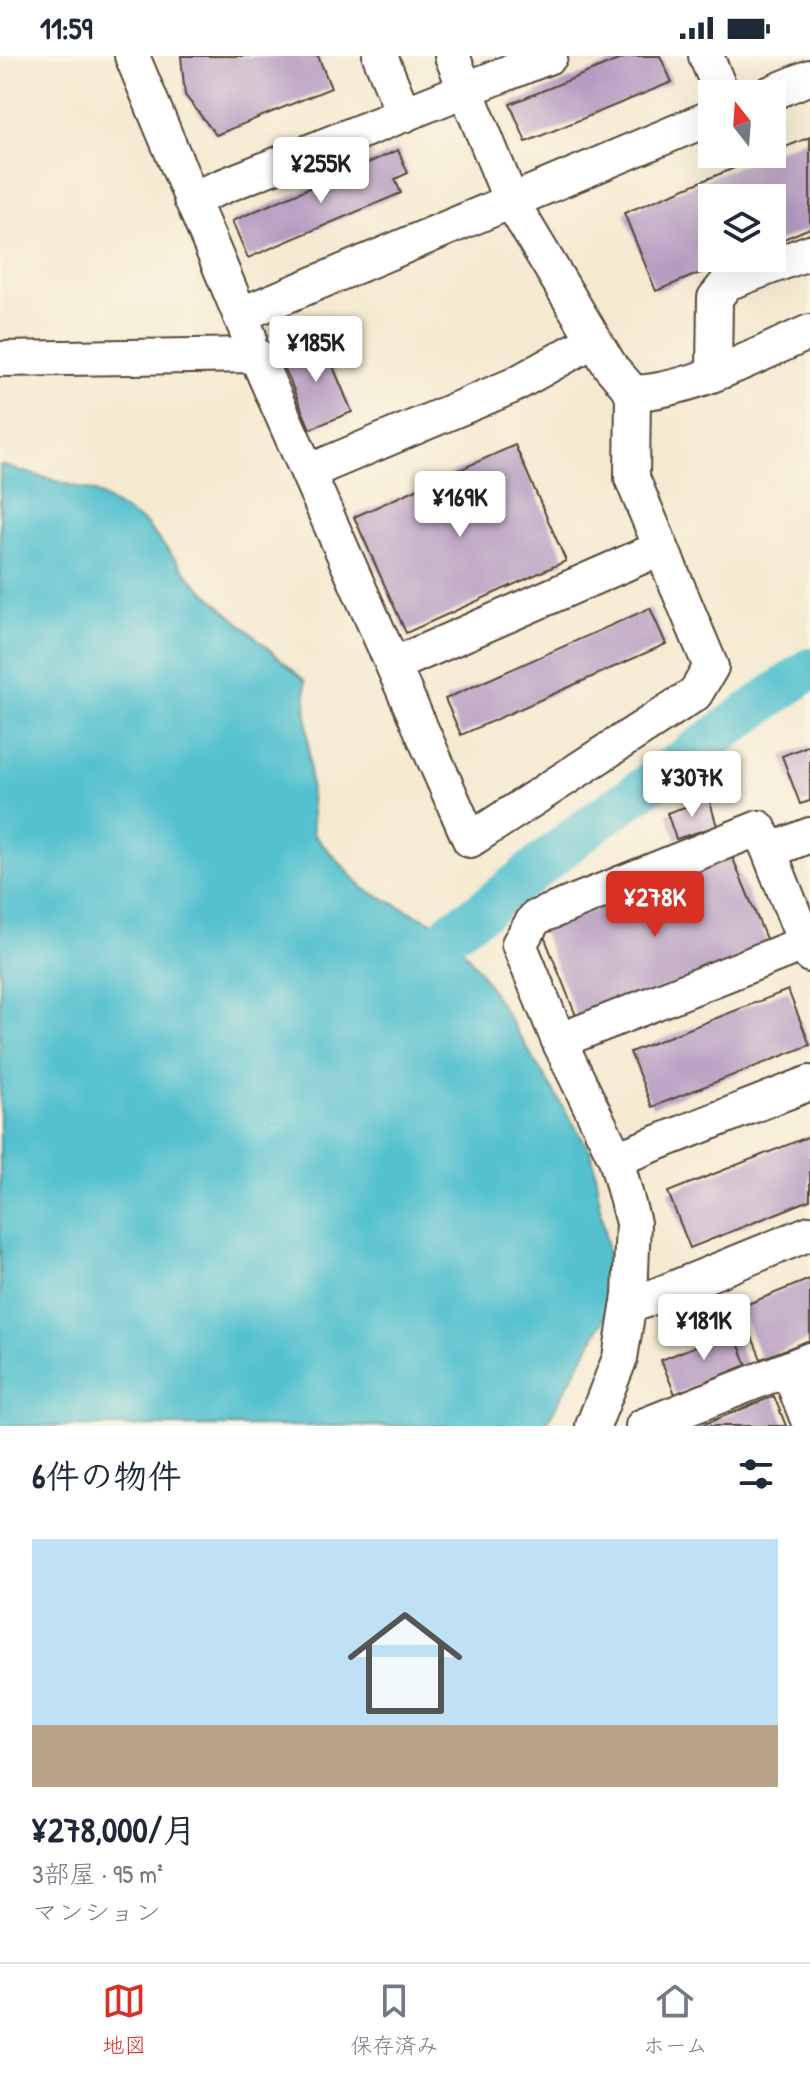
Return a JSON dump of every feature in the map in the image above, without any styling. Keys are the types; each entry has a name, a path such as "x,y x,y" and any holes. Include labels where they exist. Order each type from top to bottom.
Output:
{"lane":[{"path":"132,56 256,355 470,840 695,694 711,667 632,478 633,393 610,366 511,201 452,56"},
{"path":"380,56 404,115"},
{"path":"191,199 550,56"},
{"path":"706,56 716,80"},
{"path":"786,87 810,77"},
{"path":"240,315 698,123"},
{"path":"714,372 715,298 727,283 810,252"},
{"path":"633,393 660,392 810,332"},
{"path":"308,472 512,386 594,340"},
{"path":"0,359 256,355"},
{"path":"393,665 661,548"},
{"path":"559,1041 808,949 759,828 535,918 519,944 559,1041 616,1159 633,1223 628,1307 620,1358 593,1426"},
{"path":"769,851 810,835"},
{"path":"616,1159 810,1083"},
{"path":"628,1307 810,1233"},
{"path":"643,1426 799,1364 810,1425"}],"water":[{"path":"0,465 95,492 146,524 196,584 305,681 313,834 364,889 448,930 481,973 592,1154 615,1299 545,1426 0,1426"}],"building":[{"path":"181,56 318,56 331,88 216,135 185,95"},
{"path":"628,56 660,56 672,82 526,142 510,104"},
{"path":"810,137 810,228 786,238 786,184 698,184 698,272 703,272 656,291 624,213 734,168 786,168 786,147"},
{"path":"398,150 408,173 395,179 401,193 248,258 232,221"},
{"path":"322,340 352,412 310,429 280,357"},
{"path":"515,445 566,561 406,633 354,517"},
{"path":"650,608 666,644 461,735 445,699"},
{"path":"810,745 810,801 800,804 782,756"},
{"path":"709,799 717,826 676,839 667,813"},
{"path":"731,854 769,946 579,1023 542,931"},
{"path":"788,990 810,1045 652,1107 630,1052"},
{"path":"810,1136 810,1200 690,1248 668,1192"},
{"path":"810,1279 810,1340 761,1359 740,1307"},
{"path":"733,1331 747,1365 675,1394 661,1360"},
{"path":"774,1396 786,1426 700,1426"}],"waterway":[{"path":"452,931 481,912 586,829 810,669"}]}
